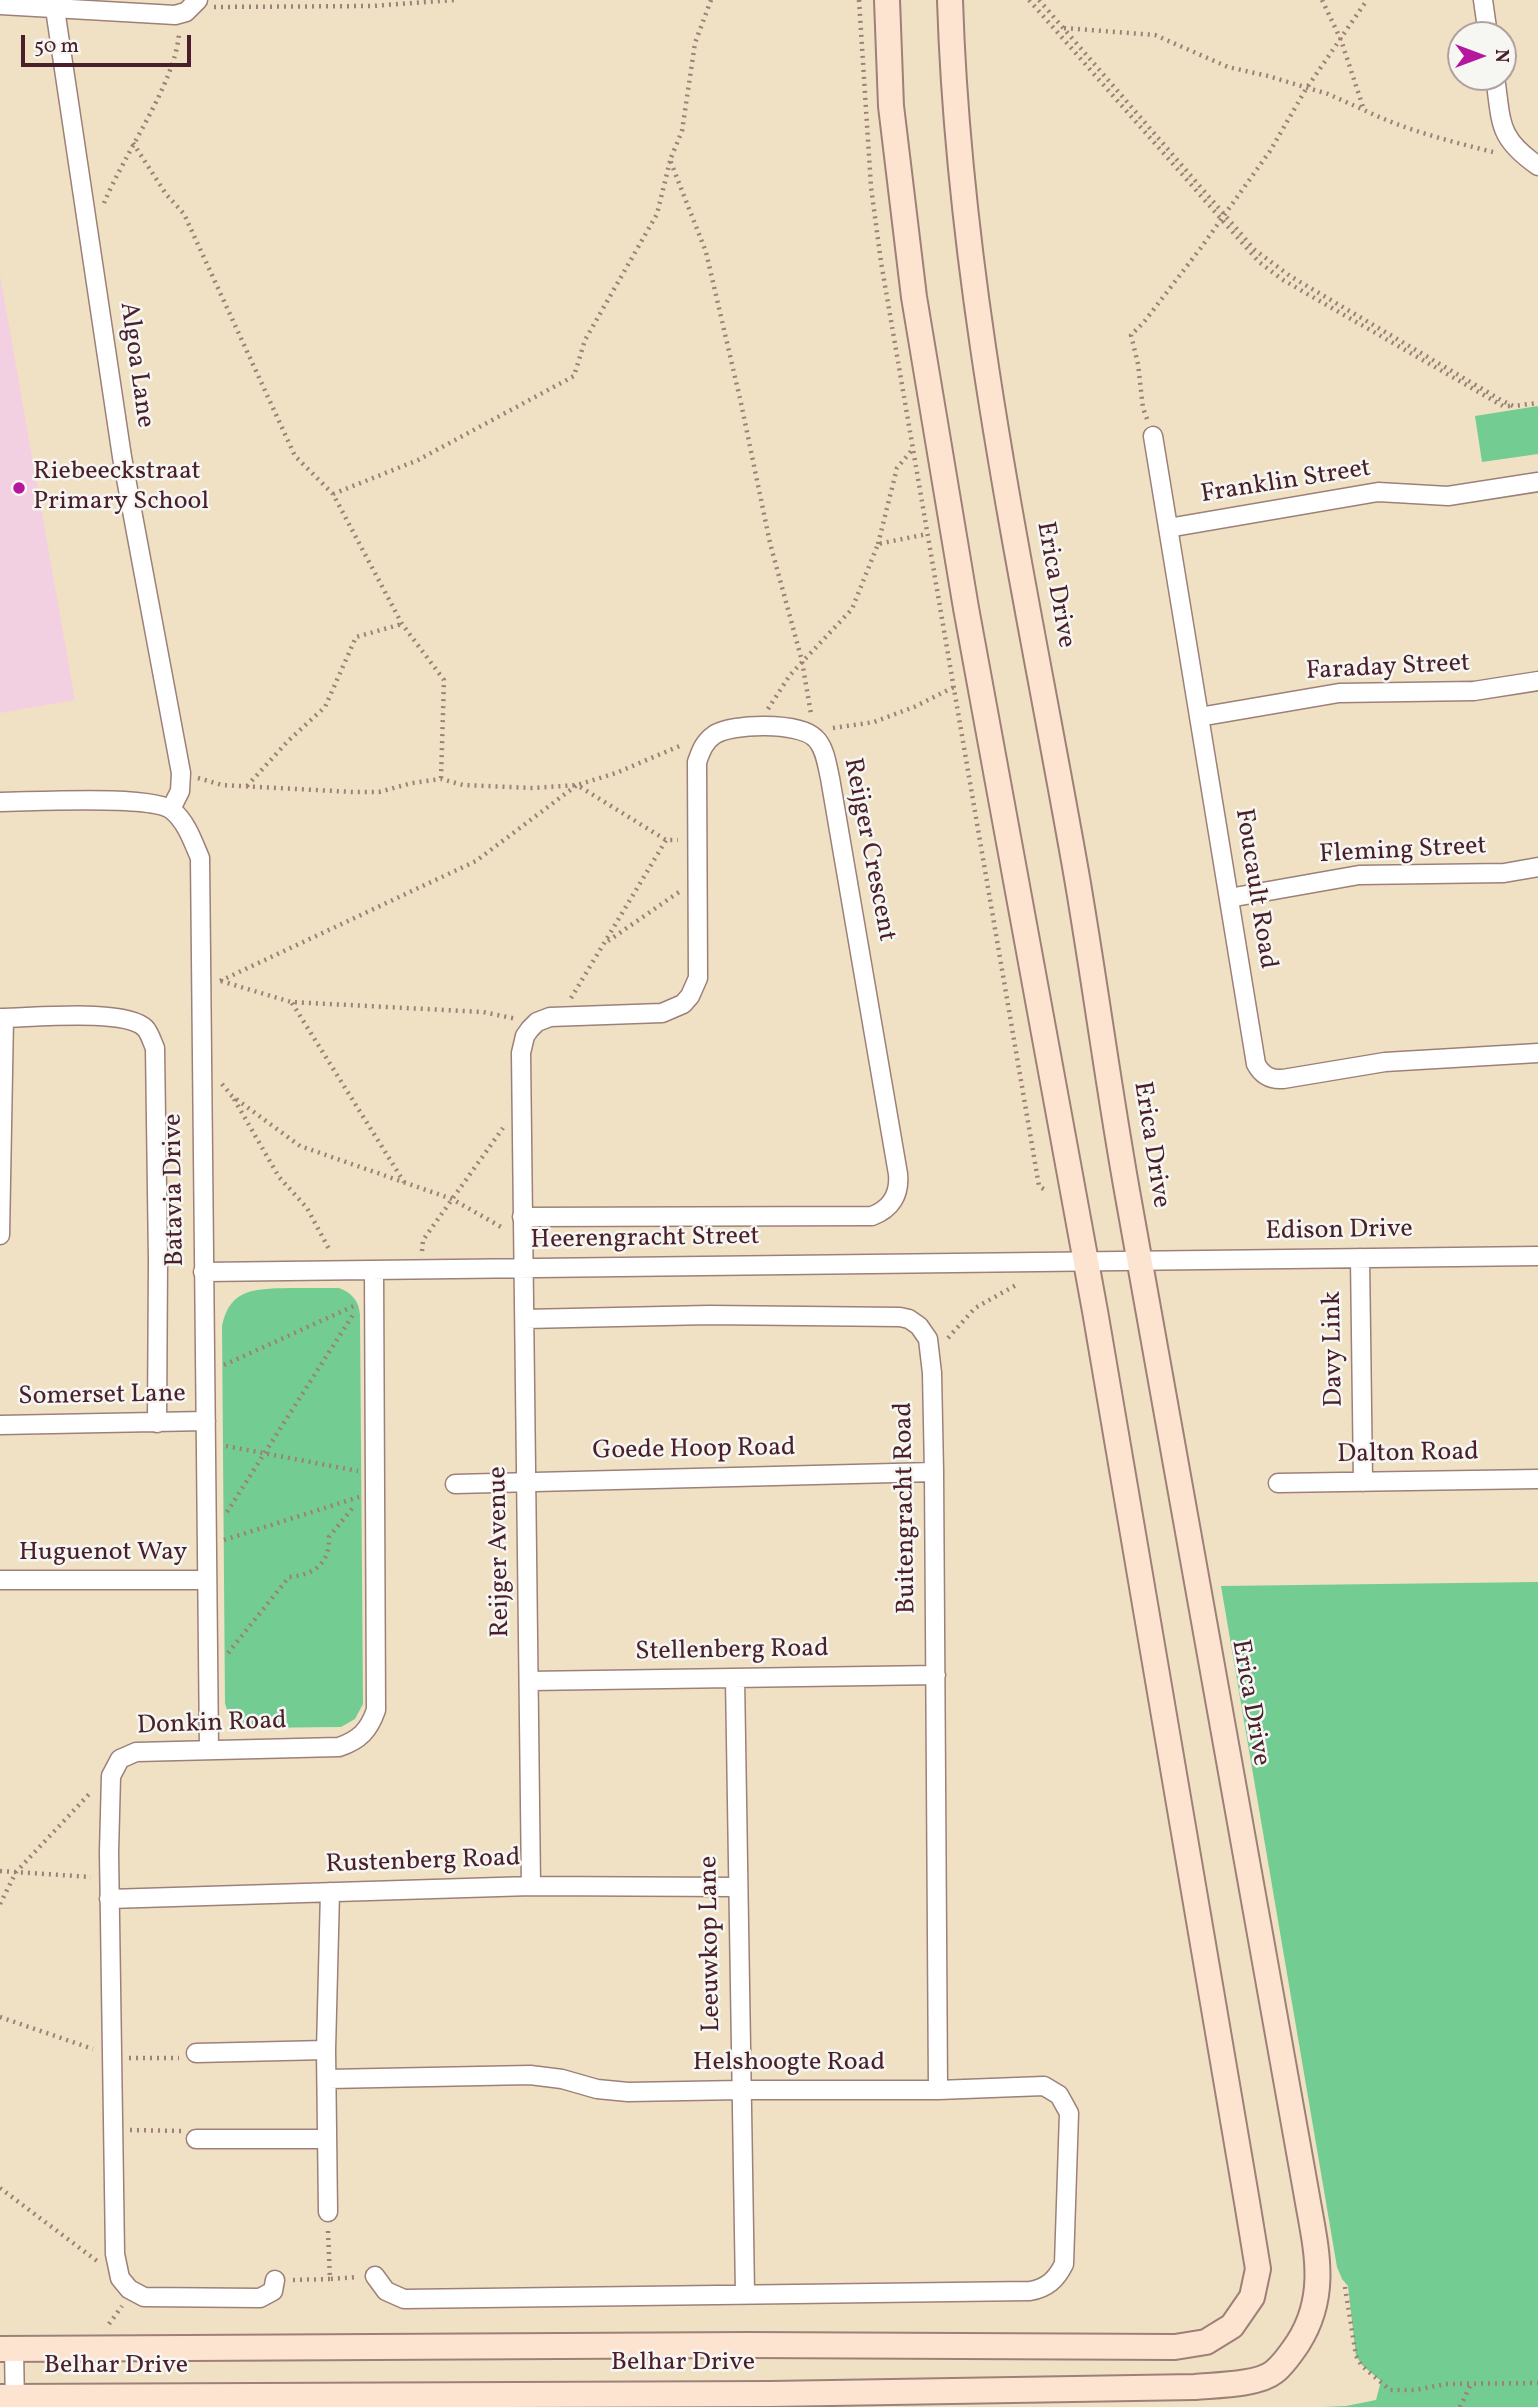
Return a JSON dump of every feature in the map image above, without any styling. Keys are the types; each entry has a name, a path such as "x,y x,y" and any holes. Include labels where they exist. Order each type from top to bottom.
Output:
{"main road":[{"path":"887,0 891,106 916,310 966,608 1087,1262"},
{"name":"Erica Drive","path":"950,0 955,97 981,332 1010,512 1077,877 1140,1261 1306,2191 1316,2254 1318,2295"},
{"name":"Belhar Drive","path":"7,2349 734,2345 1175,2347 1206,2342 1232,2326 1252,2297 1258,2269 1087,1262"},
{"name":"Belhar Drive","path":"10,2400 756,2394 1240,2384 1273,2373 1294,2350 1310,2325 1318,2295"}],"street":[{"path":"1483,0 1486,21"},
{"path":"0,5 180,14 202,3"},
{"name":"Algoa Lane","path":"55,9 122,457 181,773 180,791 171,809"},
{"path":"1497,91 1504,130 1512,145 1538,166"},
{"name":"Foucault Road","path":"1153,436 1259,1070 1270,1078 1283,1079 1385,1062 1538,1053"},
{"name":"Franklin Street","path":"1168,528 1378,492 1448,496 1538,482"},
{"name":"Faraday Street","path":"1199,717 1339,693 1474,691 1538,681"},
{"name":"Reijger Crescent","path":"522,1224 872,1216 894,1200 899,1183 896,1161 825,757 816,738 801,730 769,727 733,728 715,734 703,746"},
{"path":"522,1224 521,1053 525,1036 537,1022 550,1017 662,1013 682,1004 695,987 698,978 697,762 703,746"},
{"path":"0,802 141,801 171,809"},
{"name":"Batavia Drive","path":"171,809 188,830 200,858 206,1446 214,1523 206,1580 209,1750"},
{"name":"Fleming Street","path":"1229,898 1359,876 1504,873 1538,867"},
{"name":"Batavia Drive","path":"2,1018 112,1016 133,1020 146,1029 155,1048 157,1423"},
{"path":"0,1235 2,1018"},
{"name":"Reijger Avenue","path":"522,1224 531,1886"},
{"name":"Edison Drive","path":"1087,1262 1538,1256"},
{"name":"Davy Link","path":"1360,1258 1363,1482"},
{"name":"Heerengracht Street","path":"203,1272 1087,1262"},
{"name":"Donkin Road","path":"125,2283 115,2255 109,1899 111,1776 123,1756 136,1752 339,1747 353,1743 369,1728 376,1710 369,1494 376,1474 374,1270"},
{"name":"Buitengracht Road","path":"525,1319 709,1315 900,1317 919,1325 927,1336 934,1472 938,2090"},
{"name":"Somerset Lane","path":"0,1425 206,1421"},
{"name":"Goede Hoop Road","path":"455,1484 934,1472"},
{"name":"Dalton Road","path":"1278,1483 1538,1479"},
{"name":"Huguenot Way","path":"0,1580 206,1580"},
{"name":"Stellenberg Road","path":"529,1681 936,1675"},
{"name":"Leeuwkop Lane","path":"735,1678 745,2293"},
{"name":"Rustenberg Road","path":"109,1899 531,1886 737,1887"},
{"path":"328,2212 326,2050 330,1892"},
{"path":"197,2053 326,2050"},
{"name":"Helshoogte Road","path":"328,2079 530,2074 562,2079 597,2089 628,2092 938,2090 1044,2085 1059,2095 1069,2113 1064,2257 1055,2279 1046,2286 1030,2291 745,2293"},
{"path":"196,2139 327,2139"},
{"path":"376,2276 386,2291 404,2299 745,2293"},
{"path":"125,2283 150,2298 260,2298 273,2291 275,2280"},
{"path":"7,2349 10,2400"}],"path":[{"path":"202,3 372,6 454,0"},
{"path":"333,494 418,460 574,376 585,340 657,214 670,160 682,131 695,43 710,0"},
{"path":"1029,0 1223,218"},
{"path":"1039,0 1259,261 1283,280 1503,406 1538,403"},
{"path":"1322,0 1341,40 1364,110"},
{"path":"1153,436 1143,408 1138,364 1131,335 1144,322 1223,218 1270,151 1306,89 1367,0"},
{"path":"88,231 99,216 111,185 158,95 178,48 180,14"},
{"path":"1063,28 1155,35 1228,67 1328,94 1384,120 1426,135 1503,155 1512,145"},
{"path":"133,143 166,194 184,214 295,456 333,494 402,624 444,680 441,779"},
{"path":"670,160 706,252 770,543 802,661 816,738 833,728 874,722 914,708 954,687"},
{"path":"769,727 767,711 790,674 852,609 878,544 897,468 912,450"},
{"path":"878,544 927,534"},
{"path":"247,786 325,706 356,638 402,624"},
{"path":"181,773 222,785 379,792 441,779 463,785 533,788 578,785 615,774 687,743 703,746"},
{"path":"578,785 666,840 698,840"},
{"path":"201,991 476,861 578,785"},
{"path":"568,1016 571,997 666,840"},
{"path":"605,943 682,889 698,888"},
{"path":"221,981 291,1002 483,1012 537,1022"},
{"path":"291,1002 404,1183"},
{"path":"201,1059 232,1096 279,1177 307,1208 330,1249 331,1270"},
{"path":"232,1096 300,1146 452,1199 505,1229 522,1224"},
{"path":"421,1269 423,1240 506,1123 521,1129"},
{"path":"929,1355 946,1341 975,1308 1018,1284"},
{"path":"205,1369 218,1368 354,1306 374,1304"},
{"path":"354,1306 354,1314 264,1453 214,1523 222,1540 226,1540 369,1494"},
{"path":"206,1446 222,1446 376,1474"},
{"path":"207,1659 223,1660 289,1577 308,1574 323,1564 330,1545 329,1537 369,1494"},
{"path":"0,1904 16,1872 113,1769"},
{"path":"0,1871 109,1878"},
{"path":"113,2131 188,2131 196,2139"},
{"path":"0,2188 125,2283 120,2309 111,2323 100,2325"},
{"path":"328,2212 330,2279"},
{"path":"275,2280 376,2276"},
{"path":"1345,2287 1356,2356 1362,2366 1390,2390 1415,2390 1446,2384 1538,2384"},
{"path":"1460,2407 1471,2384"}],"shaded area":[{"name":"Riebeeckstraat Primary School","path":"0,275 75,700 0,713"}],"green space":[{"path":"1538,406 1538,454 1482,462 1475,416"},
{"path":"339,1288 354,1298 360,1315 363,1704 355,1719 341,1727 242,1728 229,1717 225,1703 222,1326 231,1304 238,1297 256,1290"},
{"path":"1538,1582 1538,2407 1323,2407 1376,2400 1381,2381 1362,2365 1356,2356 1348,2286 1337,2267 1221,1586"}],"place":[{"name":"Riebeeckstraat Primary School","path":"19,488"}]}
